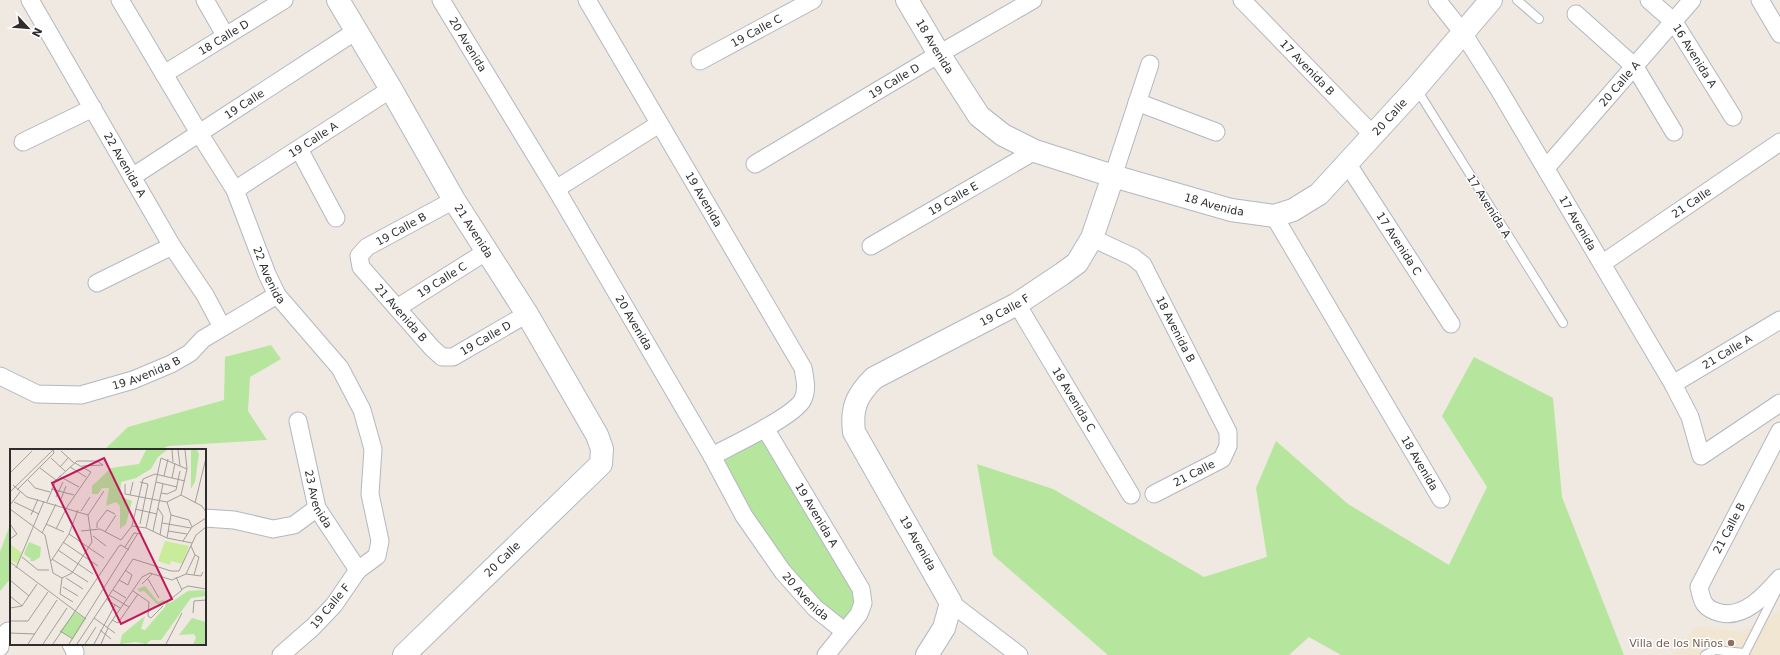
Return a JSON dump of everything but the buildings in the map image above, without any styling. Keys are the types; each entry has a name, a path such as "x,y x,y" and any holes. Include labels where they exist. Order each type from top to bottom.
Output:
{"street":[{"name":"22 Avenida A","path":"30,0 94,108 172,246 205,295 222,327"},
{"name":"22 Avenida","path":"120,0 199,133 235,190 267,274 277,295 340,368 362,410 373,448 370,494 380,541 377,556"},
{"path":"205,0 225,35"},
{"name":"18 Calle D","path":"164,74 284,0"},
{"name":"21 Avenida","path":"338,0 454,200 527,314 597,435 602,449 601,464"},
{"name":"20 Avenida","path":"441,0 556,189 712,456 744,516 782,572 815,608 844,631"},
{"name":"19 Avenida","path":"587,0 803,368 806,391 802,402 779,420 765,428"},
{"name":"19 Calle C","path":"700,62 813,0"},
{"name":"18 Avenida","path":"907,0 939,54 979,116 1003,135 1035,151 1113,176 1231,210 1274,216 1441,499"},
{"name":"19 Calle D","path":"755,164 939,54 1033,0"},
{"name":"17 Avenida B","path":"1242,0 1373,135"},
{"name":"17 Avenida","path":"1437,0 1464,33 1603,263 1673,384 1690,417 1701,456 1780,403"},
{"name":"20 Calle","path":"1274,216 1293,210 1318,194 1416,88 1491,0"},
{"name":"16 Avenida A","path":"1649,0 1674,22 1733,117"},
{"name":"20 Calle A","path":"1546,168 1692,0"},
{"path":"1760,0 1780,34"},
{"path":"1576,14 1635,66 1674,132"},
{"name":"19 Calle","path":"132,177 356,31"},
{"path":"1113,176 1150,64"},
{"name":"19 Calle A","path":"235,190 391,89"},
{"path":"1137,102 1216,132"},
{"path":"23,142 94,108"},
{"path":"556,189 659,124"},
{"name":"21 Calle","path":"1603,263 1780,142"},
{"path":"298,149 336,218"},
{"name":"19 Calle E","path":"871,246 1035,151"},
{"name":"17 Avenida C","path":"1348,163 1450,324"},
{"name":"19 Calle F","path":"854,406 864,388 874,378 1017,304 1078,262 1092,238 1113,176"},
{"name":"19 Calle B","path":"361,267 359,256 367,247 454,200"},
{"name":"18 Avenida B","path":"1092,238 1132,256 1143,265 1228,432 1228,446"},
{"path":"97,283 172,246"},
{"name":"19 Calle C","path":"397,308 487,251"},
{"name":"21 Avenida B","path":"361,267 432,348 442,357"},
{"name":"19 Avenida B","path":"0,376 37,394 81,395 133,380 171,364 190,354 203,339 277,295"},
{"name":"18 Avenida C","path":"1017,304 1131,495"},
{"name":"19 Calle D","path":"442,357 453,357 527,314"},
{"name":"21 Calle A","path":"1673,384 1780,320"},
{"name":"19 Avenida","path":"854,406 854,432 951,603 1019,655"},
{"name":"23 Avenida","path":"298,421 317,508 358,570"},
{"path":"712,456 765,428"},
{"name":"19 Avenida A","path":"765,428 861,589 863,603 859,614 844,631"},
{"name":"21 Calle B","path":"1780,431 1699,586 1702,600 1710,610 1726,614 1740,612 1756,602 1780,578"},
{"name":"21 Calle","path":"1154,494 1222,459 1228,446"},
{"name":"20 Calle","path":"404,655 601,464"},
{"path":"206,518 234,520 273,529 294,525 317,508"},
{"name":"19 Calle F","path":"281,655 313,627 329,610 358,570 377,556"},
{"path":"927,655 944,628 951,603"},
{"path":"0,647 1,638 8,631 10,632"},
{"path":"826,655 844,631"}],"lane":[{"path":"1517,0 1539,19"},
{"name":"17 Avenida A","path":"1416,88 1563,323"},
{"path":"1705,655 1715,650 1744,654 1780,584"}],"shaded area":[{"name":"Villa de los Niños","path":"1780,611 1780,655 1672,655 1698,626 1741,632"}],"green space":[{"path":"271,345 281,359 250,377 248,411 267,440 168,446 163,449 105,449 128,427 224,400 225,357"},
{"path":"1474,357 1553,398 1562,497 1624,655 1341,655 1309,637 1289,655 1108,655 993,555 977,464 1053,489 1204,577 1267,557 1256,488 1276,441 1348,504 1449,565 1487,487 1442,416"},
{"path":"765,428 861,589 844,631 815,608 712,456"},
{"path":"10,525 10,579 0,591 0,552"}],"place":[{"name":"Villa de los Niños","path":"1731,643"}]}
